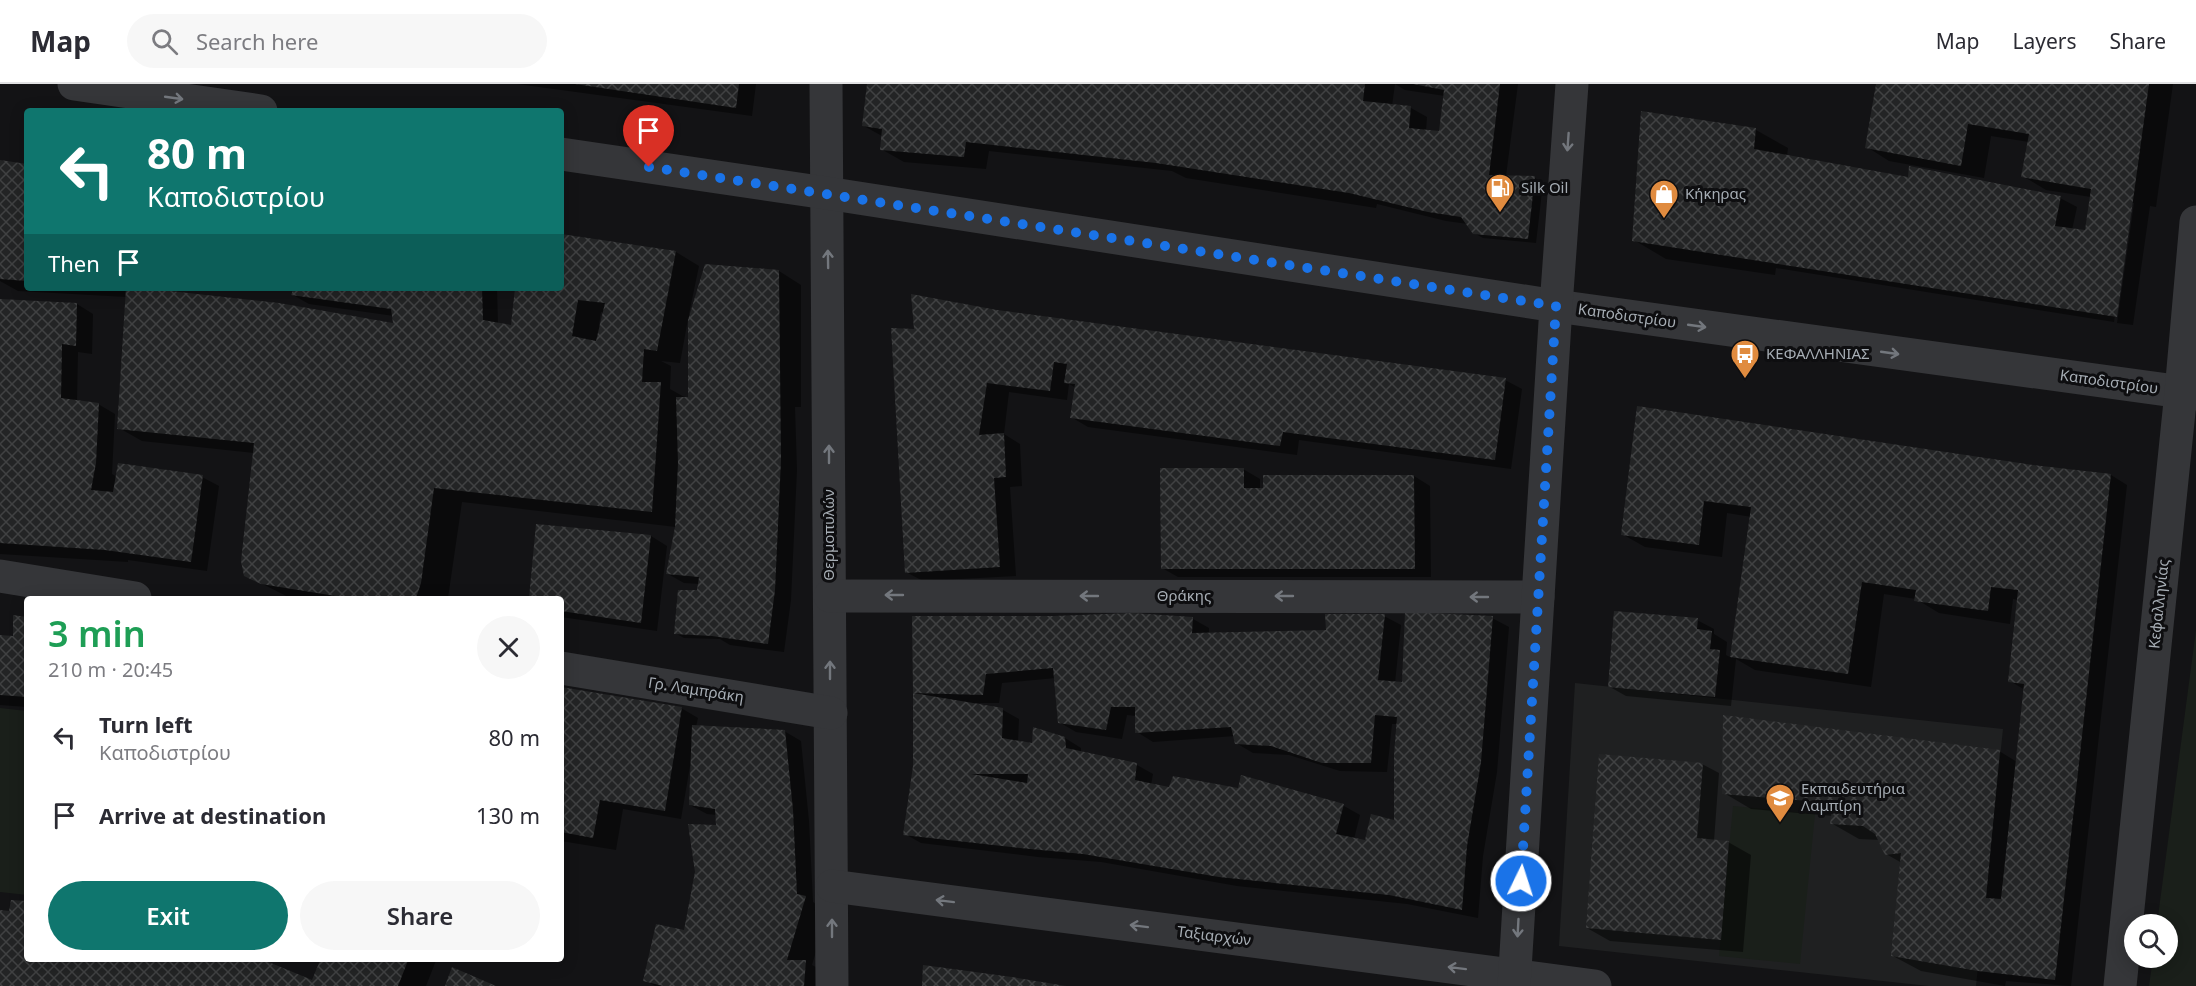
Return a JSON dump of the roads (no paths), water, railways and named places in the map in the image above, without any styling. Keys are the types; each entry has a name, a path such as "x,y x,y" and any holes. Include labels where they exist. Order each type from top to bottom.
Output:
{"street":[{"path":"74,84 240,108"},
{"name":"Θερμοπυλών","path":"826,84 832,986"},
{"path":"1515,981 1556,306 1572,84"},
{"name":"Καποδιστρίου","path":"564,154 1556,306 2188,393"},
{"name":"Κεφαλληνίας","path":"2120,986 2188,393 2196,222"},
{"path":"0,576 123,596"},
{"name":"Θράκης","path":"830,596 1538,597"},
{"name":"Γρ. Λαμπράκη","path":"564,668 831,712"},
{"name":"Ταξιαρχών","path":"832,886 1515,981 1595,986"}],"place":[{"name":"Silk Oil","path":"1500,214"},
{"name":"Κήκηρας","path":"1664,220"},
{"name":"ΚΕΦΑΛΛΗΝΙΑΣ","path":"1745,380"},
{"name":"Εκπαιδευτήρια Λαμπίρη","path":"1780,824"}]}
